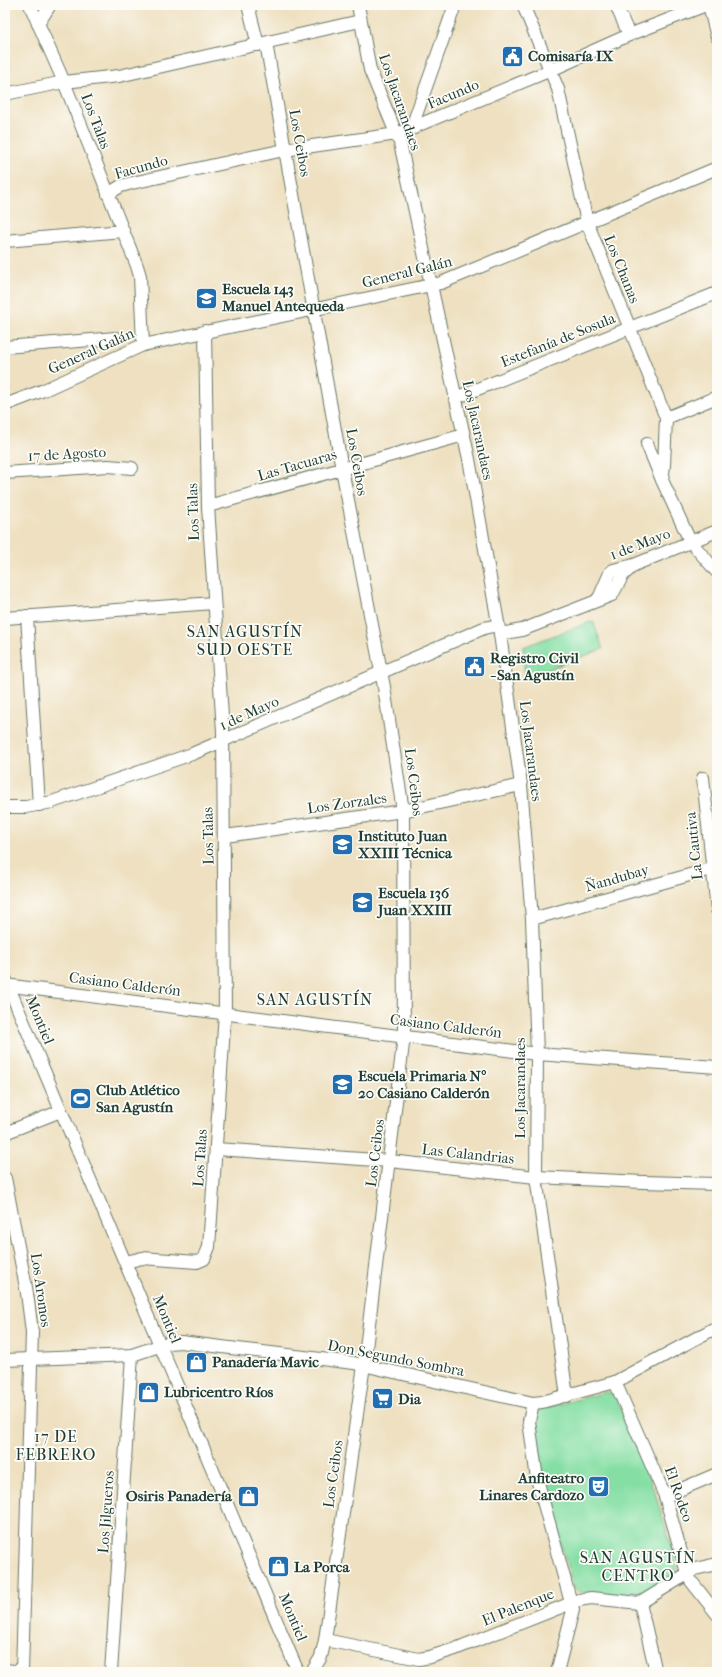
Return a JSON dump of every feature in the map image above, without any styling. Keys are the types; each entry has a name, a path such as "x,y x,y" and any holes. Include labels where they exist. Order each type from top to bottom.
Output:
{"street":[{"name":"Los Talas","path":"30,5 64,82 140,276 143,345"},
{"path":"38,24 50,5"},
{"name":"Los Ceibos","path":"248,5 262,44 284,150 380,672 400,785 403,811 404,1036 364,1365 325,1640 321,1657 312,1672"},
{"name":"Los Jacarandaes","path":"358,5 370,70 397,134 464,435 499,630 521,785 532,919 537,1054 536,1177 567,1396"},
{"path":"414,128 415,118 455,5"},
{"name":"Los Chanas","path":"523,5 558,89 587,222 666,418 662,480"},
{"path":"616,5 629,35"},
{"path":"707,5 717,37"},
{"name":"Facundo","path":"108,194 121,186 132,183 284,150 397,134 551,70 629,35 707,5"},
{"path":"5,94 64,82 119,76 360,21"},
{"name":"General Galán","path":"5,405 44,390 143,345 450,280 717,168"},
{"path":"5,240 123,231"},
{"name":"Estefanía de Sosula","path":"455,398 717,293"},
{"name":"Los Talas","path":"126,1262 142,1258 197,1262 204,1259 209,1247 226,1013 223,731 208,506 205,331"},
{"path":"5,346 116,338"},
{"path":"666,418 717,397"},
{"name":"Las Tacuaras","path":"208,506 464,435"},
{"path":"647,444 690,542 717,572"},
{"name":"17 de Agosto","path":"5,473 108,466 132,468"},
{"name":"1 de Mayo","path":"5,807 39,805 52,802 192,754 484,628 499,630 522,630 612,595 623,576 634,565 717,531"},
{"path":"5,618 214,603"},
{"path":"27,616 39,805"},
{"name":"La Cautiva","path":"703,778 717,910"},
{"name":"Los Zorzales","path":"225,836 403,811 521,785"},
{"name":"Ñandubay","path":"532,919 712,868"},
{"name":"Casiano Calderón","path":"6,983 537,1054 717,1068"},
{"name":"Montiel","path":"6,983 126,1262 298,1672"},
{"path":"5,1133 61,1111"},
{"name":"Las Calandrias","path":"216,1149 390,1161 536,1177 717,1184"},
{"name":"Los Aromos","path":"5,1178 31,1320 22,1672"},
{"name":"Don Segundo Sombra","path":"5,1360 132,1355 161,1345 181,1342 364,1365 533,1403 567,1396 615,1382 717,1327"},
{"name":"Los Jilgueros","path":"112,1672 132,1355"},
{"name":"El Rodeo","path":"615,1382 665,1496 687,1573 691,1581 717,1614"},
{"path":"533,1403 530,1421 537,1479 573,1610 557,1672"},
{"path":"665,1496 717,1474"},
{"path":"656,1672 640,1603 687,1573 702,1566 717,1564"},
{"name":"El Palenque","path":"325,1640 419,1659 455,1649 572,1603 591,1598 640,1603"},
{"path":"5,1670 22,1672"}],"green space":[{"path":"593,621 603,649 525,678 523,647"},
{"path":"606,1392 615,1395 655,1493 677,1568 674,1574 639,1598 588,1594 578,1591 573,1586 542,1479 533,1419 536,1413 541,1409"}],"place":[{"name":"Comisaría IX","path":"513,56"},
{"name":"Escuela 143 Manuel Antequeda","path":"207,298"},
{"name":"Registro Civil - San Agustín","path":"475,667"},
{"name":"Instituto Juan XXIII Técnica","path":"343,845"},
{"name":"Escuela 136 Juan XXIII","path":"362,902"},
{"name":"Escuela Primaria Nº 20 Casiano Calderón","path":"342,1085"},
{"name":"Club Atlético San Agustín","path":"81,1099"},
{"name":"Panadería Mavic","path":"197,1362"},
{"name":"Lubricentro Ríos","path":"149,1392"},
{"name":"Dia","path":"383,1399"},
{"name":"Anfiteatro Linares Cardozo","path":"599,1487"},
{"name":"Osiris Panadería","path":"248,1496"},
{"name":"La Porca","path":"279,1567"}],"district":[{"name":"SAN AGUSTÍN SUD OESTE","path":"245,640"},
{"name":"SAN AGUSTÍN","path":"315,999"},
{"name":"17 DE FEBRERO","path":"56,1445"},
{"name":"SAN AGUSTÍN CENTRO","path":"638,1566"}]}
